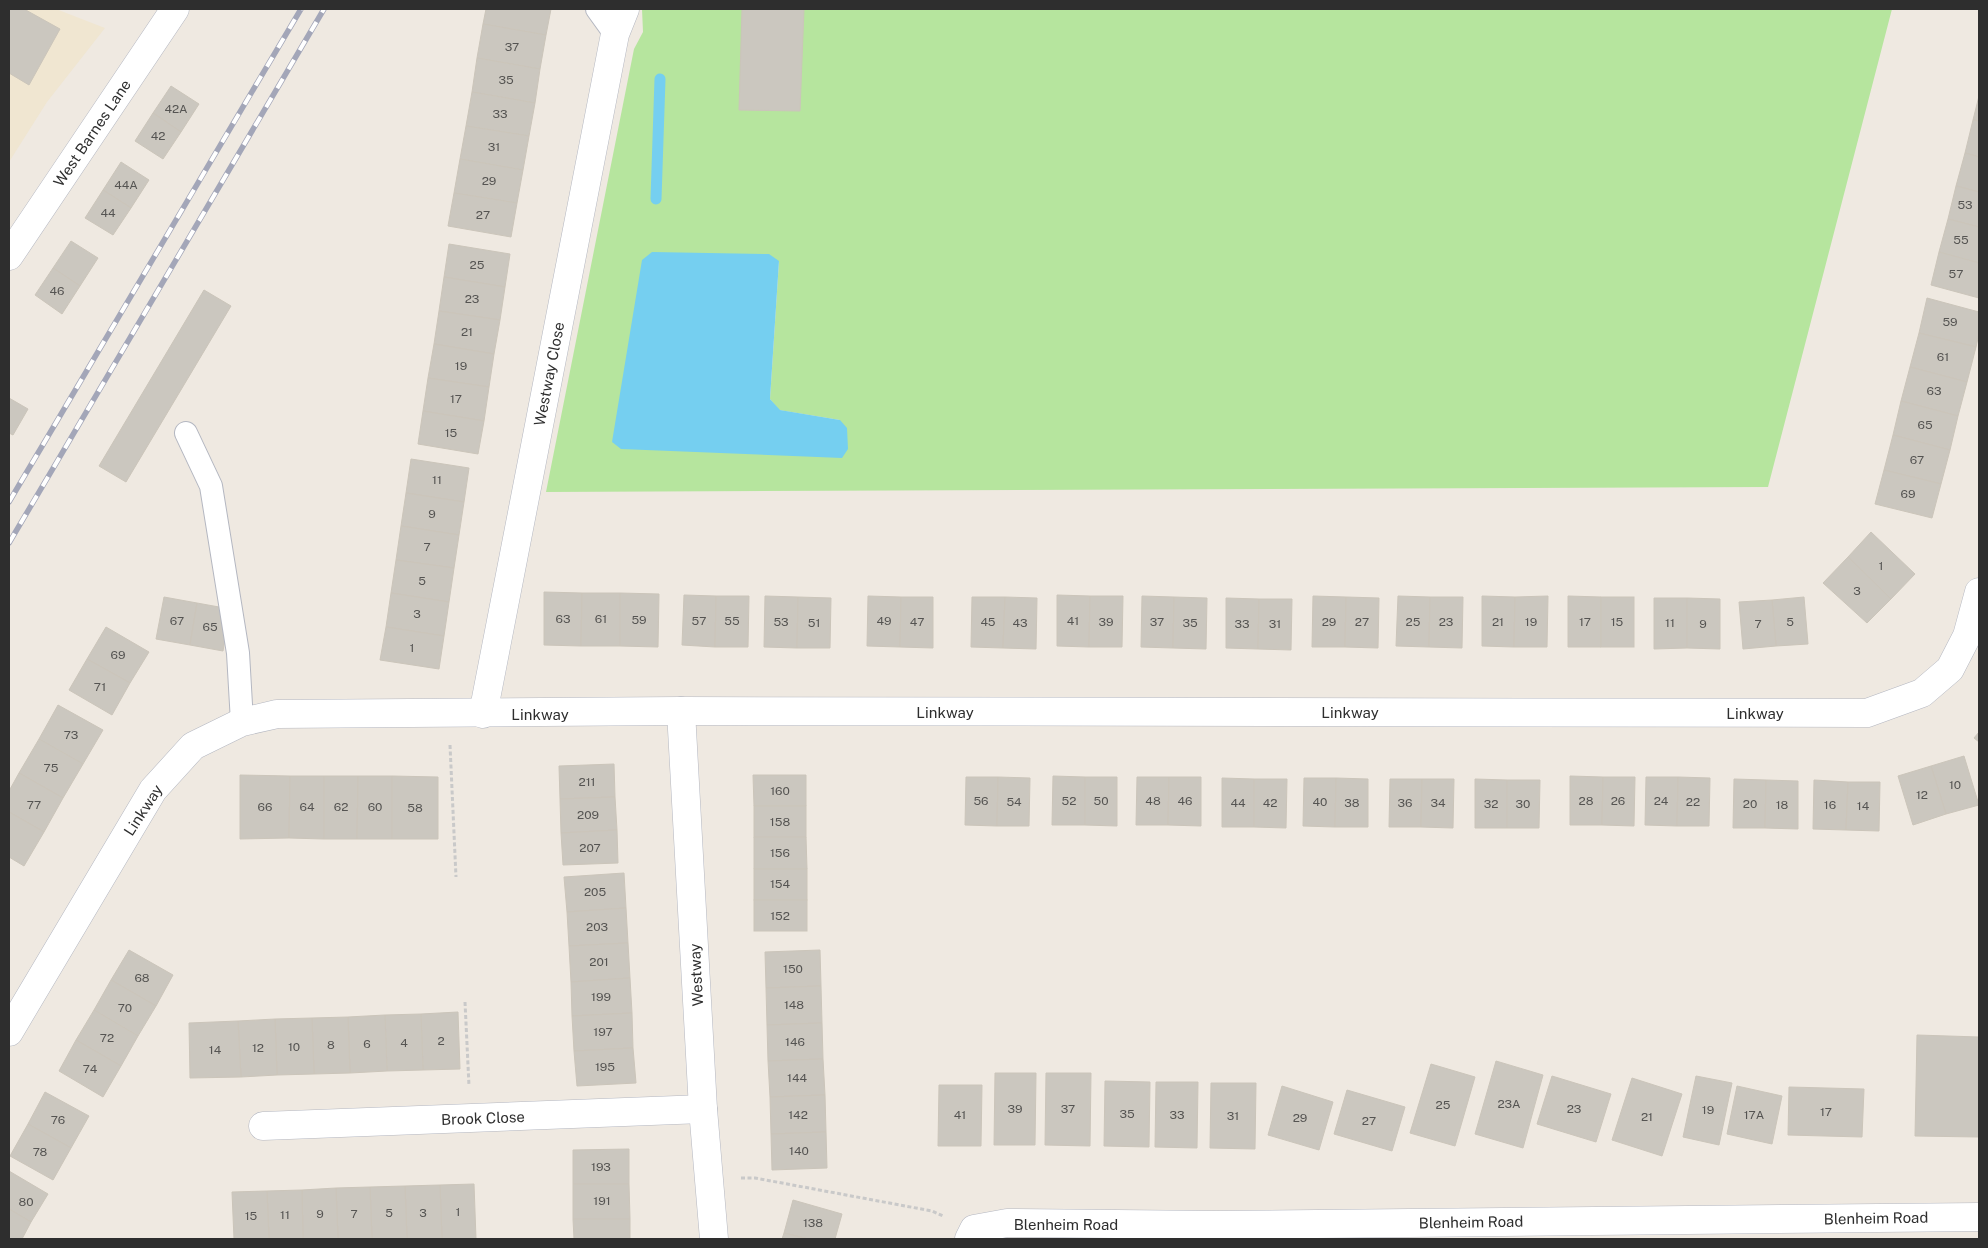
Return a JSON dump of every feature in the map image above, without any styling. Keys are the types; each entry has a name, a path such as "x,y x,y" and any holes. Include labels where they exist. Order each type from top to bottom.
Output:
{"street":[{"name":"West Barnes Lane","path":"9,256 175,9"},
{"name":"Westway Close","path":"483,714 615,34 625,9"},
{"name":"Linkway","path":"9,1032 153,790 193,746 242,722 277,714 681,712 1867,713 1922,693 1950,669 1967,636 1979,592"},
{"name":"Westway","path":"681,712 703,1109 714,1239"},
{"name":"Brook Close","path":"262,1126 703,1109"},
{"name":"Blenheim Road","path":"971,1234 1007,1224 1683,1230 1979,1217"}],"lane":[{"path":"597,9 615,34"},
{"path":"186,433 211,486 238,653 242,722"}],"path":[{"path":"449,714 456,877"},
{"path":"465,1002 470,1119"},
{"path":"709,1178 755,1178 932,1211 971,1234"}],"shaded area":[{"path":"9,9 56,9 105,28 47,102 9,162"}],"green space":[{"path":"642,9 1892,9 1768,487 546,492 634,49 643,32","holes":["779,261 770,399 779,410 840,420 612,442"]}],"water":[{"path":"652,252 769,254 779,261 770,399 780,410 840,420 847,428 848,449 842,458 621,449 612,442 642,260"}],"building":[{"path":"9,9 24,9 60,29 29,85 9,73"},
{"path":"486,9 551,9 546,35 483,24"},
{"path":"742,9 804,9 800,111 739,110"},
{"path":"483,24 546,35 540,69 477,58"},
{"path":"477,58 540,69 535,103 472,92"},
{"path":"171,86 199,104 181,132 153,113"},
{"path":"472,92 535,103 529,136 466,126"},
{"path":"1979,96 1979,121 1973,120"},
{"path":"153,113 181,132 163,159 135,141"},
{"path":"1973,120 1979,121 1979,157 1965,153"},
{"path":"466,126 529,136 523,170 460,159"},
{"path":"1965,153 1979,157 1979,192 1956,186"},
{"path":"460,159 523,170 517,203 454,193"},
{"path":"121,162 149,180 131,208 103,190"},
{"path":"1956,186 1979,192 1979,227 1948,219"},
{"path":"103,190 131,208 113,235 85,218"},
{"path":"454,193 517,203 511,237 448,226"},
{"path":"1948,219 1979,227 1979,263 1939,252"},
{"path":"71,241 98,258 80,286 53,268"},
{"path":"449,244 510,254 505,287 444,277"},
{"path":"1939,252 1979,263 1979,298 1931,285"},
{"path":"53,268 80,286 62,314 35,295"},
{"path":"444,277 505,287 500,320 439,311"},
{"path":"204,290 231,306 126,482 99,466"},
{"path":"1927,298 1979,312 1979,334 1976,347 1919,333"},
{"path":"439,311 500,320 494,354 434,344"},
{"path":"1919,333 1976,347 1967,382 1910,367"},
{"path":"434,344 494,354 489,387 428,378"},
{"path":"1910,367 1967,382 1958,416 1901,401"},
{"path":"428,378 489,387 484,421 423,411"},
{"path":"9,398 28,409 13,435 9,433"},
{"path":"1901,401 1958,416 1950,450 1893,435"},
{"path":"423,411 484,421 478,454 418,444"},
{"path":"1893,435 1950,450 1941,484 1884,470"},
{"path":"411,459 469,468 464,502 406,493"},
{"path":"1884,470 1941,484 1932,518 1875,504"},
{"path":"406,493 464,502 459,535 401,526"},
{"path":"401,526 459,535 454,568 396,560"},
{"path":"1871,532 1915,574 1891,599 1848,557"},
{"path":"1848,557 1891,599 1867,623 1823,583"},
{"path":"396,560 454,568 449,602 391,593"},
{"path":"544,592 582,593 581,646 544,645"},
{"path":"391,593 449,602 444,636 386,627"},
{"path":"582,593 620,593 620,646 581,646"},
{"path":"620,593 659,594 658,647 620,646"},
{"path":"684,595 716,596 715,647 682,645"},
{"path":"1057,595 1090,596 1089,647 1057,646"},
{"path":"716,596 749,596 748,647 715,647"},
{"path":"765,596 798,597 797,648 764,647"},
{"path":"868,596 901,597 900,647 867,646"},
{"path":"1090,596 1123,596 1122,647 1089,647"},
{"path":"1142,596 1174,597 1173,648 1141,647"},
{"path":"1313,596 1346,597 1345,647 1312,647"},
{"path":"1398,596 1430,597 1429,647 1396,646"},
{"path":"1482,596 1515,597 1514,647 1482,646"},
{"path":"1548,596 1547,647 1514,647 1515,597"},
{"path":"1568,596 1601,597 1601,647 1568,647"},
{"path":"164,597 197,603 190,645 156,639"},
{"path":"798,597 831,598 830,648 797,648"},
{"path":"901,597 933,597 933,648 900,647"},
{"path":"972,597 1005,597 1003,648 971,647"},
{"path":"1005,597 1037,598 1036,649 1003,648"},
{"path":"1174,597 1207,598 1206,649 1173,648"},
{"path":"1346,597 1379,598 1378,648 1345,647"},
{"path":"1430,597 1463,597 1462,648 1429,647"},
{"path":"1601,597 1634,597 1634,647 1601,647"},
{"path":"1804,597 1808,644 1776,646 1772,600"},
{"path":"1226,598 1259,599 1258,649 1226,648"},
{"path":"1654,598 1687,598 1687,648 1654,649"},
{"path":"1687,598 1720,599 1720,649 1687,648"},
{"path":"1259,599 1292,599 1291,650 1258,649"},
{"path":"1772,600 1776,646 1743,649 1739,602"},
{"path":"197,603 230,609 223,651 190,645"},
{"path":"106,627 149,652 130,683 87,659"},
{"path":"386,627 444,636 439,669 380,660"},
{"path":"87,659 130,683 112,715 69,690"},
{"path":"58,705 103,730 83,764 39,739"},
{"path":"1979,732 1979,742 1974,738"},
{"path":"39,739 83,764 63,798 19,773"},
{"path":"1964,756 1979,805 1946,814 1931,766"},
{"path":"614,764 615,797 560,799 559,766"},
{"path":"1931,766 1946,814 1913,825 1898,776"},
{"path":"19,773 63,798 44,832 9,812 9,791"},
{"path":"240,775 290,776 289,838 240,839"},
{"path":"753,775 806,775 806,806 754,806"},
{"path":"290,776 324,776 324,839 289,838"},
{"path":"324,776 358,776 357,839 324,839"},
{"path":"358,776 392,776 392,839 357,839"},
{"path":"392,776 438,777 438,839 392,839"},
{"path":"1053,776 1085,777 1085,825 1052,825"},
{"path":"1570,776 1603,777 1602,825 1570,825"},
{"path":"966,777 998,777 997,826 965,825"},
{"path":"998,777 1030,778 1029,826 997,826"},
{"path":"1085,777 1117,777 1117,826 1085,825"},
{"path":"1137,777 1169,777 1168,825 1136,825"},
{"path":"1169,777 1201,777 1201,826 1168,825"},
{"path":"1603,777 1635,777 1634,826 1602,825"},
{"path":"1646,777 1678,777 1677,826 1645,825"},
{"path":"1678,777 1710,778 1709,826 1677,826"},
{"path":"1222,778 1254,779 1254,827 1222,827"},
{"path":"1304,778 1336,778 1335,827 1303,826"},
{"path":"1336,778 1368,779 1368,827 1335,827"},
{"path":"1254,779 1287,779 1286,828 1254,827"},
{"path":"1390,779 1422,779 1421,827 1389,827"},
{"path":"1422,779 1454,779 1453,828 1421,827"},
{"path":"1475,779 1507,780 1507,828 1475,828"},
{"path":"1734,779 1766,780 1765,828 1733,828"},
{"path":"1507,780 1540,780 1539,828 1507,828"},
{"path":"1766,780 1798,781 1798,829 1765,828"},
{"path":"1814,780 1848,782 1846,830 1813,829"},
{"path":"1848,782 1880,782 1879,831 1846,830"},
{"path":"615,797 617,830 561,833 560,799"},
{"path":"754,806 806,806 806,837 754,837"},
{"path":"9,812 44,832 24,866 9,857"},
{"path":"617,830 618,863 563,865 561,833"},
{"path":"754,837 806,837 807,869 754,869"},
{"path":"754,869 807,869 807,900 754,900"},
{"path":"624,873 626,908 567,912 564,877"},
{"path":"754,900 807,900 807,931 754,931"},
{"path":"626,908 628,943 569,946 567,912"},
{"path":"628,943 630,978 571,982 569,946"},
{"path":"129,950 173,975 156,1006 111,980"},
{"path":"820,950 821,986 766,988 765,952"},
{"path":"630,978 632,1013 572,1016 571,982"},
{"path":"111,980 156,1006 138,1036 94,1010"},
{"path":"821,986 822,1023 767,1025 766,988"},
{"path":"94,1010 138,1036 121,1066 76,1040"},
{"path":"458,1012 460,1069 423,1070 421,1014"},
{"path":"632,1013 633,1048 574,1051 572,1016"},
{"path":"421,1014 423,1070 387,1071 385,1015"},
{"path":"385,1015 387,1071 350,1073 348,1017"},
{"path":"348,1017 350,1073 314,1074 312,1018"},
{"path":"312,1018 314,1074 277,1075 275,1019"},
{"path":"275,1019 277,1075 241,1077 238,1021"},
{"path":"238,1021 241,1077 190,1078 189,1023"},
{"path":"822,1023 823,1059 768,1061 767,1025"},
{"path":"1917,1035 1979,1037 1979,1137 1915,1136"},
{"path":"76,1040 121,1066 103,1097 59,1071"},
{"path":"633,1048 636,1083 577,1086 574,1051"},
{"path":"823,1059 825,1095 770,1097 768,1061"},
{"path":"1496,1061 1543,1075 1523,1148 1475,1134"},
{"path":"1431,1064 1475,1077 1455,1146 1410,1133"},
{"path":"995,1073 1036,1073 1035,1145 994,1145"},
{"path":"1046,1073 1091,1073 1090,1146 1045,1145"},
{"path":"1552,1076 1611,1094 1596,1142 1537,1124"},
{"path":"1696,1076 1732,1083 1719,1145 1683,1137"},
{"path":"1632,1078 1682,1094 1662,1156 1612,1140"},
{"path":"1105,1081 1150,1082 1149,1147 1104,1146"},
{"path":"1156,1082 1198,1082 1197,1148 1155,1147"},
{"path":"1211,1083 1256,1083 1255,1149 1210,1148"},
{"path":"939,1085 982,1085 981,1146 938,1146"},
{"path":"1282,1086 1333,1102 1319,1150 1268,1135"},
{"path":"1737,1086 1782,1096 1772,1144 1727,1134"},
{"path":"1789,1087 1864,1089 1862,1137 1788,1135"},
{"path":"1347,1090 1405,1107 1392,1151 1334,1134"},
{"path":"45,1092 89,1116 71,1148 28,1124"},
{"path":"825,1095 826,1132 771,1134 770,1097"},
{"path":"28,1124 71,1148 53,1180 10,1156"},
{"path":"826,1132 827,1168 772,1170 771,1134"},
{"path":"629,1149 629,1184 573,1184 573,1150"},
{"path":"9,1171 48,1194 31,1222 9,1209"},
{"path":"474,1184 476,1239 442,1239 440,1185"},
{"path":"573,1184 629,1184 630,1219 573,1219"},
{"path":"440,1185 442,1239 407,1239 405,1186"},
{"path":"405,1186 407,1239 372,1239 370,1187"},
{"path":"370,1187 372,1239 338,1239 336,1188"},
{"path":"336,1188 338,1239 303,1239 302,1190"},
{"path":"302,1190 303,1239 269,1239 267,1191"},
{"path":"267,1191 269,1239 234,1239 232,1192"},
{"path":"793,1200 842,1214 835,1239 808,1239 784,1233"},
{"path":"9,1209 31,1222 22,1239 9,1239"},
{"path":"573,1219 630,1219 630,1239 574,1239"},
{"path":"784,1233 808,1239 782,1239"}],"waterway":[{"path":"656,199 660,79"}],"railway":[{"path":"9,502 301,9"},
{"path":"9,543 324,9"}]}
